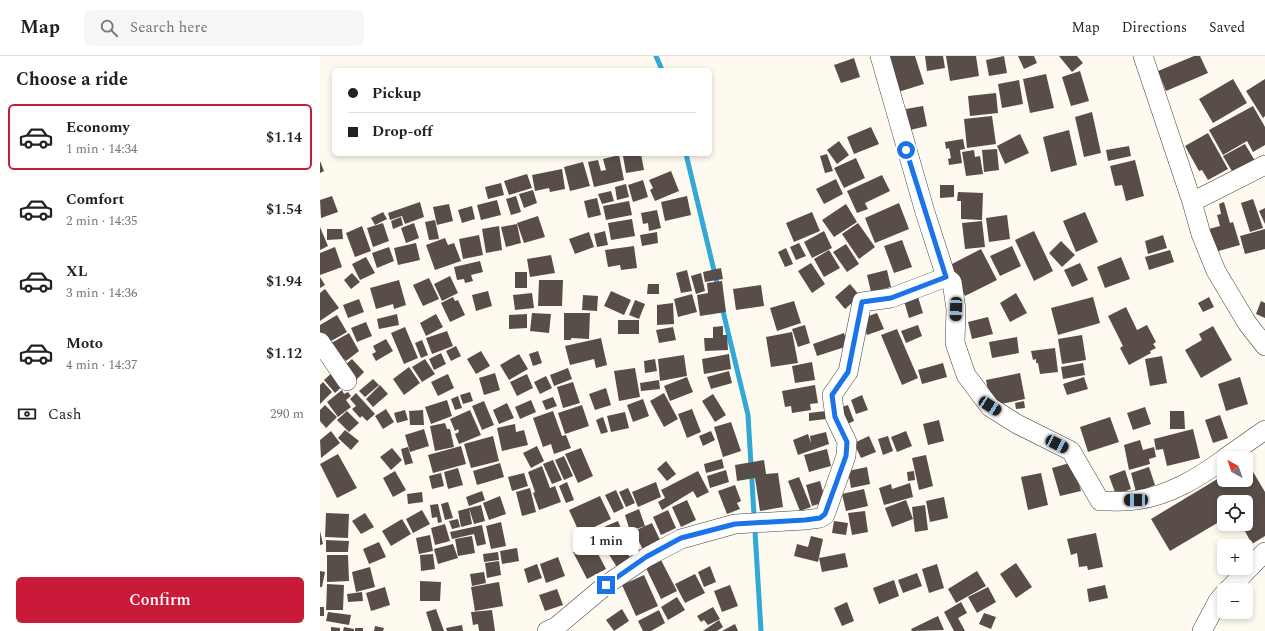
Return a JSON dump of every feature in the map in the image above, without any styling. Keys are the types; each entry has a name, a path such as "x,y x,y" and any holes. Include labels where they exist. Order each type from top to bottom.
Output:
{"street":[{"path":"880,56 925,212 946,277 952,282 956,309 955,344 966,375 990,406 1017,424 1071,451 1100,501 1136,500 1161,495 1201,476 1217,464"},
{"path":"1143,56 1192,202 1201,234 1216,271 1248,323 1265,346"},
{"path":"1192,202 1265,166"},
{"path":"547,631 556,627 606,585 646,557 681,538 735,524 805,520 820,518 825,514 846,456 847,442 835,417 832,395 848,372 862,302 891,298 946,277"},
{"path":"320,342 347,381"},
{"path":"1235,451 1265,430"},
{"path":"1235,583 1265,552"},
{"path":"1202,631 1217,603"}],"building":[{"path":"887,56 915,56 924,84 898,92"},
{"path":"925,56 943,56 945,68 927,71"},
{"path":"946,56 976,56 979,76 950,81"},
{"path":"1004,56 1007,73 989,76 986,60"},
{"path":"1018,56 1034,56 1037,63 1024,69"},
{"path":"1059,56 1077,56 1083,63 1072,72"},
{"path":"1194,56 1200,56 1208,73 1166,91 1158,71"},
{"path":"854,58 860,77 841,83 834,65"},
{"path":"1080,71 1089,101 1071,106 1062,77"},
{"path":"1046,74 1054,108 1030,113 1023,79"},
{"path":"1233,79 1247,103 1213,123 1199,99"},
{"path":"1265,79 1265,116 1263,118 1246,91"},
{"path":"1019,80 1023,104 1002,108 998,84"},
{"path":"996,93 998,113 970,116 968,96"},
{"path":"923,106 927,126 910,130 906,109"},
{"path":"1253,106 1265,127 1265,145 1253,152 1247,141 1223,155 1209,130"},
{"path":"1092,112 1101,153 1084,157 1075,117"},
{"path":"992,116 996,144 967,148 964,119"},
{"path":"871,127 879,144 854,154 847,137"},
{"path":"1069,130 1077,165 1051,172 1043,137"},
{"path":"1208,133 1228,169 1208,180 1202,170 1199,171 1185,146"},
{"path":"1020,134 1029,153 1005,164 997,146"},
{"path":"963,139 965,149 960,150 962,163 949,165 948,159 951,158 949,148 946,149 945,142"},
{"path":"839,141 849,155 837,164 827,150"},
{"path":"1245,144 1258,166 1236,178 1223,156"},
{"path":"1129,146 1131,156 1108,161 1106,150"},
{"path":"997,149 999,170 984,172 982,150"},
{"path":"974,150 975,157 980,156 983,174 966,176 962,152"},
{"path":"827,154 833,171 825,173 820,156"},
{"path":"619,156 624,180 594,187 588,162 598,160 601,171 606,170 603,159"},
{"path":"623,156 641,156 644,170 626,173"},
{"path":"856,158 865,178 844,188 834,168"},
{"path":"1135,160 1144,196 1126,201 1122,185 1115,186 1110,166"},
{"path":"320,161 324,171 320,173"},
{"path":"583,162 590,186 570,191 564,167"},
{"path":"562,169 565,189 550,192 549,188 535,191 532,175"},
{"path":"671,171 679,191 655,201 650,190 653,188 649,180"},
{"path":"527,174 532,188 509,195 504,181"},
{"path":"882,175 890,191 865,203 868,209 857,213 847,191"},
{"path":"836,179 843,194 824,204 816,189"},
{"path":"643,180 648,197 633,202 628,185"},
{"path":"501,183 504,195 488,199 485,187"},
{"path":"626,184 629,197 617,200 615,187"},
{"path":"940,185 954,185 954,197 940,198"},
{"path":"533,190 537,203 524,208 519,194"},
{"path":"611,191 614,201 602,204 598,194"},
{"path":"958,192 983,193 982,220 961,219 961,201 957,201"},
{"path":"332,196 338,212 321,218 320,200"},
{"path":"516,196 521,212 511,215 506,199"},
{"path":"687,196 691,215 665,221 661,202"},
{"path":"597,198 601,215 588,218 584,201"},
{"path":"1253,199 1263,228 1250,232 1241,203"},
{"path":"497,200 501,215 481,220 477,205"},
{"path":"629,201 632,215 606,220 603,206"},
{"path":"420,202 424,217 405,224 402,216 390,220 388,213"},
{"path":"1224,202 1230,223 1233,222 1240,245 1215,252 1209,229 1220,226 1217,215 1221,214 1219,204"},
{"path":"899,203 909,229 875,243 865,218"},
{"path":"449,204 453,221 437,225 433,207"},
{"path":"846,204 857,222 834,237 822,220"},
{"path":"472,206 475,219 462,223 458,210"},
{"path":"1265,208 1265,224 1259,211"},
{"path":"657,210 661,228 649,231 648,223 643,224 641,213"},
{"path":"383,212 387,219 375,225 371,218"},
{"path":"812,212 820,231 794,242 786,223"},
{"path":"1085,212 1098,242 1076,252 1063,221"},
{"path":"1007,215 1010,239 989,242 986,218"},
{"path":"538,216 545,237 524,243 517,223"},
{"path":"401,217 403,225 393,229 391,221"},
{"path":"632,219 635,236 611,240 608,223"},
{"path":"435,220 439,239 429,240 425,222"},
{"path":"982,221 985,247 965,249 962,223"},
{"path":"383,223 389,241 373,247 367,228"},
{"path":"414,223 419,238 406,243 401,228"},
{"path":"858,223 875,247 859,259 842,234"},
{"path":"517,224 521,243 506,247 501,227"},
{"path":"362,226 371,251 355,257 346,233"},
{"path":"499,226 502,250 486,253 482,229"},
{"path":"320,227 328,246 320,250"},
{"path":"327,229 342,229 343,239 327,240"},
{"path":"1265,229 1265,249 1245,254 1240,236"},
{"path":"605,231 608,245 597,247 594,234"},
{"path":"824,231 832,248 812,258 804,242"},
{"path":"1034,231 1053,271 1034,281 1015,240"},
{"path":"589,232 594,247 575,254 569,239"},
{"path":"657,232 658,243 642,246 640,235"},
{"path":"479,235 483,255 463,259 459,239"},
{"path":"1163,235 1167,248 1148,254 1145,241"},
{"path":"445,238 448,245 454,243 461,261 435,270 426,245"},
{"path":"902,240 912,267 894,273 884,246"},
{"path":"1061,241 1075,255 1062,267 1049,253"},
{"path":"416,243 420,260 398,265 394,248"},
{"path":"799,243 806,256 796,260 790,247"},
{"path":"846,244 859,264 847,272 833,252"},
{"path":"634,246 637,268 621,270 620,265 608,267 605,250"},
{"path":"1012,246 1021,266 1000,276 990,256"},
{"path":"335,247 342,267 320,275 320,253"},
{"path":"389,247 394,261 377,268 372,253"},
{"path":"786,248 793,264 785,267 778,252"},
{"path":"981,249 997,280 965,296 950,265"},
{"path":"829,250 840,268 824,277 814,259"},
{"path":"1170,250 1174,262 1149,270 1145,257"},
{"path":"551,255 555,273 530,277 527,259"},
{"path":"366,257 375,273 360,280 352,264"},
{"path":"1121,257 1130,279 1105,288 1097,267"},
{"path":"480,261 483,272 471,275 473,281 465,283 464,279 457,280 454,267"},
{"path":"811,263 825,284 812,293 798,271"},
{"path":"1080,263 1088,280 1072,287 1064,270"},
{"path":"721,268 723,279 705,282 703,272"},
{"path":"687,270 692,291 681,293 676,273"},
{"path":"887,270 891,287 871,292 867,275"},
{"path":"515,272 527,272 527,288 515,288"},
{"path":"352,273 360,282 351,289 344,280"},
{"path":"701,273 705,291 696,294 691,276"},
{"path":"450,276 458,293 442,301 434,284"},
{"path":"320,277 325,285 320,288"},
{"path":"429,278 439,299 423,306 413,285"},
{"path":"399,280 406,305 394,309 393,304 376,309 370,288"},
{"path":"539,280 563,280 562,306 538,306"},
{"path":"722,281 726,312 700,316 697,295 708,293 707,283"},
{"path":"648,284 659,284 659,294 647,294"},
{"path":"850,284 860,296 845,309 835,297"},
{"path":"761,285 764,306 736,310 733,289"},
{"path":"325,289 339,308 320,321 320,293"},
{"path":"488,291 492,306 476,311 472,295"},
{"path":"611,291 631,300 624,315 604,306"},
{"path":"532,293 534,308 515,310 513,295"},
{"path":"1016,293 1027,313 1010,322 1000,303"},
{"path":"692,294 697,312 678,317 674,299"},
{"path":"583,295 598,296 597,311 582,310"},
{"path":"453,297 455,301 458,300 465,315 450,322 441,303"},
{"path":"918,297 923,313 909,318 904,301"},
{"path":"1093,297 1100,323 1058,335 1051,308"},
{"path":"1209,297 1214,307 1203,312 1198,303"},
{"path":"359,299 364,312 348,318 343,305"},
{"path":"635,300 645,304 639,319 629,315"},
{"path":"794,301 801,323 777,331 770,308"},
{"path":"1261,301 1265,303 1265,318 1256,314"},
{"path":"673,303 674,324 657,325 657,305"},
{"path":"1126,307 1137,330 1147,325 1156,342 1153,344 1156,348 1150,351 1151,353 1129,365 1120,348 1123,346 1108,316"},
{"path":"532,313 551,314 549,333 530,331"},
{"path":"564,313 590,313 589,339 571,338 571,340 564,340"},
{"path":"877,313 884,329 867,335 861,319"},
{"path":"397,314 399,325 379,329 377,319"},
{"path":"436,314 443,327 426,336 420,323"},
{"path":"527,314 527,328 509,329 509,315"},
{"path":"337,315 347,332 326,344 320,334 320,325"},
{"path":"988,317 993,334 972,339 968,322"},
{"path":"618,320 639,320 639,334 618,334"},
{"path":"366,322 372,336 357,342 351,328"},
{"path":"805,325 810,343 798,347 792,329"},
{"path":"918,325 922,336 906,343 901,331"},
{"path":"723,326 723,335 727,335 728,350 705,351 704,338 713,338 713,327"},
{"path":"1213,326 1232,360 1201,378 1185,350 1202,340 1199,334"},
{"path":"405,327 418,358 404,364 391,333"},
{"path":"673,327 676,340 659,343 656,330"},
{"path":"897,329 918,378 902,385 881,335"},
{"path":"447,331 453,346 432,354 426,338"},
{"path":"792,332 798,363 771,367 766,337"},
{"path":"349,333 359,351 346,361 344,359 339,362 326,346"},
{"path":"844,333 848,346 817,356 813,344"},
{"path":"1082,335 1086,360 1062,364 1058,339"},
{"path":"1017,337 1019,353 992,358 989,342"},
{"path":"601,338 607,365 596,368 594,359 570,365 565,346"},
{"path":"386,339 393,351 376,361 372,354 376,352 373,346"},
{"path":"422,340 428,355 421,358 415,343"},
{"path":"456,346 461,356 451,361 446,351"},
{"path":"1055,348 1058,372 1040,374 1038,363 1036,363 1036,359 1033,360 1031,351"},
{"path":"481,351 490,366 476,374 467,359"},
{"path":"538,351 542,363 533,366 529,354"},
{"path":"441,353 446,364 434,370 429,359"},
{"path":"519,354 528,369 509,380 500,365"},
{"path":"729,354 731,369 704,374 702,359"},
{"path":"684,355 687,376 660,381 658,359"},
{"path":"1162,356 1167,383 1150,386 1145,359"},
{"path":"352,359 364,372 353,383 340,369"},
{"path":"425,359 435,374 422,382 412,367"},
{"path":"655,359 657,371 645,373 644,361"},
{"path":"812,362 815,380 795,383 792,366"},
{"path":"943,363 947,377 922,384 918,370"},
{"path":"1083,363 1085,375 1063,379 1061,367"},
{"path":"409,367 420,383 404,395 393,379"},
{"path":"568,368 572,379 554,386 550,375"},
{"path":"635,368 640,397 619,401 614,371"},
{"path":"335,370 346,383 335,393 324,380"},
{"path":"729,371 732,383 711,389 707,377"},
{"path":"495,373 500,390 484,395 479,378"},
{"path":"1020,373 1025,399 991,406 986,380"},
{"path":"448,374 454,388 438,396 431,382"},
{"path":"527,374 533,388 517,396 510,382"},
{"path":"546,376 552,388 540,394 534,382"},
{"path":"687,377 693,392 670,401 664,386"},
{"path":"1084,377 1088,389 1067,395 1063,384"},
{"path":"1240,377 1248,404 1226,411 1218,384"},
{"path":"373,379 379,385 365,397 359,391"},
{"path":"659,380 660,389 641,391 640,383"},
{"path":"323,382 332,392 320,404 320,385"},
{"path":"573,382 580,403 563,408 557,387"},
{"path":"380,385 388,394 373,407 366,399"},
{"path":"815,385 818,403 810,404 811,410 792,413 791,406 785,407 782,391"},
{"path":"606,388 611,405 595,410 589,394"},
{"path":"342,390 344,394 348,392 351,396 346,400 351,407 338,417 327,402"},
{"path":"470,392 473,401 463,404 460,395"},
{"path":"356,393 375,414 367,421 362,416 360,418 352,409 356,406 350,399"},
{"path":"664,393 678,419 664,427 650,401"},
{"path":"713,394 726,415 715,422 702,401"},
{"path":"862,395 868,410 856,414 851,400"},
{"path":"458,396 462,408 455,410 451,399"},
{"path":"553,397 557,406 546,410 542,401"},
{"path":"643,399 649,416 633,422 627,405"},
{"path":"447,400 452,416 431,424 425,407"},
{"path":"531,400 536,412 520,419 515,407"},
{"path":"484,401 494,425 482,430 472,406"},
{"path":"1024,401 1025,408 1016,409 1015,403"},
{"path":"507,403 514,418 499,424 493,410"},
{"path":"325,405 337,417 326,428 320,421 320,410"},
{"path":"582,405 589,426 565,434 558,413"},
{"path":"848,405 854,421 843,426 836,409"},
{"path":"1145,407 1151,424 1133,430 1127,413"},
{"path":"386,409 394,422 383,429 375,416"},
{"path":"692,409 701,432 687,438 678,414"},
{"path":"405,410 408,420 397,423 394,413"},
{"path":"423,410 424,425 410,425 409,411"},
{"path":"470,410 481,435 459,444 455,434 459,432 458,429 455,431 450,419"},
{"path":"347,411 359,423 349,432 337,420"},
{"path":"553,411 562,436 566,435 571,448 554,454 551,444 543,447 533,418"},
{"path":"826,411 826,419 809,421 809,413"},
{"path":"1170,411 1184,411 1185,429 1170,429"},
{"path":"625,412 629,428 611,432 607,416"},
{"path":"1220,415 1228,438 1213,443 1205,420"},
{"path":"603,417 608,432 601,434 596,420"},
{"path":"1110,417 1119,442 1088,452 1080,427"},
{"path":"939,420 944,441 928,445 923,424"},
{"path":"731,422 741,451 723,457 714,427"},
{"path":"445,423 447,429 450,429 454,447 435,451 430,426"},
{"path":"515,424 516,432 524,430 528,445 502,451 497,428"},
{"path":"424,429 429,446 410,452 405,435"},
{"path":"1193,429 1200,458 1167,466 1163,449 1156,450 1154,439"},
{"path":"345,430 359,441 351,450 338,438"},
{"path":"331,431 340,443 321,458 320,440"},
{"path":"711,431 715,440 703,446 699,436"},
{"path":"906,431 912,446 897,452 891,437"},
{"path":"826,432 829,444 798,455 793,440 808,434 811,443 810,436"},
{"path":"493,436 499,461 471,468 464,444"},
{"path":"869,436 876,452 861,458 854,443"},
{"path":"888,436 893,451 883,455 878,439"},
{"path":"1140,440 1143,450 1154,447 1156,457 1149,459 1150,464 1129,470 1124,445"},
{"path":"461,446 466,464 433,473 428,455"},
{"path":"537,446 544,461 531,468 523,453"},
{"path":"408,447 413,463 405,465 401,449"},
{"path":"392,448 402,460 391,470 380,457"},
{"path":"581,448 593,476 578,483 565,454"},
{"path":"827,449 831,466 809,472 804,455"},
{"path":"338,454 357,488 337,498 320,464"},
{"path":"926,455 933,486 919,490 912,458"},
{"path":"564,456 573,476 564,480 555,460"},
{"path":"722,459 724,468 706,473 704,464"},
{"path":"553,460 562,480 552,484 543,464"},
{"path":"764,460 766,474 778,473 783,507 760,511 755,478 737,481 735,465"},
{"path":"666,461 676,474 667,481 657,469"},
{"path":"1073,462 1081,491 1060,496 1052,468"},
{"path":"500,463 504,477 477,485 473,471"},
{"path":"542,466 550,488 555,486 561,502 539,510 528,472"},
{"path":"867,467 870,484 851,488 848,471"},
{"path":"1149,467 1155,485 1136,492 1131,473"},
{"path":"458,468 463,485 448,489 444,472"},
{"path":"726,470 729,482 710,488 707,476"},
{"path":"1125,470 1131,489 1116,495 1109,476"},
{"path":"395,471 406,490 393,497 383,478"},
{"path":"698,471 709,492 697,498 693,491 662,510 658,502 665,498 661,490"},
{"path":"914,471 915,480 908,481 907,472"},
{"path":"1253,472 1265,492 1265,536 1253,543 1253,539 1249,539 1245,531 1253,531 1253,495 1217,495 1217,523 1170,551 1151,519 1217,479 1217,487 1253,487"},
{"path":"441,473 444,486 432,489 429,476"},
{"path":"524,473 528,486 512,491 508,477"},
{"path":"1041,473 1048,505 1028,510 1021,477"},
{"path":"799,477 811,507 800,511 788,481"},
{"path":"820,481 826,502 812,506 806,485"},
{"path":"567,482 574,500 566,503 559,486"},
{"path":"656,482 661,497 638,507 632,492"},
{"path":"910,483 913,497 884,505 879,488 891,484 892,489"},
{"path":"735,485 741,501 737,503 740,509 727,514 718,491"},
{"path":"530,488 536,512 522,516 516,492"},
{"path":"628,488 635,503 626,507 619,492"},
{"path":"864,489 868,506 846,511 842,494"},
{"path":"616,490 624,508 614,513 605,495"},
{"path":"482,491 485,500 469,506 466,497"},
{"path":"422,492 423,502 408,504 407,494"},
{"path":"500,496 506,514 489,520 483,503"},
{"path":"600,496 611,519 580,534 569,510"},
{"path":"944,497 948,518 930,522 926,501"},
{"path":"687,500 696,520 681,527 672,507"},
{"path":"906,500 913,519 892,527 885,508"},
{"path":"448,502 453,518 445,520 441,504"},
{"path":"438,504 442,522 438,523 437,517 432,518 430,505"},
{"path":"481,505 485,521 474,524 469,508"},
{"path":"925,505 928,530 915,532 912,507"},
{"path":"469,508 472,524 461,527 458,511"},
{"path":"639,509 645,526 630,531 625,515"},
{"path":"422,510 430,524 413,533 406,519"},
{"path":"668,510 676,528 661,535 653,517"},
{"path":"865,511 868,532 852,535 848,513"},
{"path":"326,513 349,514 348,538 325,537"},
{"path":"365,513 374,527 361,534 352,521"},
{"path":"402,519 411,534 391,546 382,531"},
{"path":"458,519 460,527 452,529 449,521"},
{"path":"618,521 625,539 601,550 594,531"},
{"path":"834,521 848,523 846,535 832,533"},
{"path":"501,522 506,546 491,549 486,526"},
{"path":"652,523 661,542 643,550 634,531"},
{"path":"445,524 450,541 435,545 431,528"},
{"path":"482,525 486,544 477,546 474,534 452,539 450,532"},
{"path":"320,531 323,544 320,545"},
{"path":"633,533 640,551 633,555 625,536"},
{"path":"1096,533 1103,567 1088,570 1087,566 1079,567 1077,553 1071,555 1067,539"},
{"path":"430,535 433,551 419,554 416,538"},
{"path":"472,536 475,553 458,556 455,539"},
{"path":"811,536 823,539 818,562 794,556 797,544 808,547"},
{"path":"326,540 349,541 348,552 326,552"},
{"path":"379,542 386,557 369,564 363,549"},
{"path":"592,542 606,569 587,579 573,552"},
{"path":"453,544 458,558 438,564 434,549"},
{"path":"622,544 634,564 620,572 608,553"},
{"path":"517,548 519,561 502,564 500,551"},
{"path":"498,552 499,560 484,562 483,554"},
{"path":"845,553 848,567 822,572 819,558"},
{"path":"433,554 435,569 421,571 420,555"},
{"path":"327,555 348,555 349,581 327,582"},
{"path":"558,557 565,576 546,583 540,564"},
{"path":"661,560 677,591 661,599 646,568"},
{"path":"499,561 501,575 487,578 485,563"},
{"path":"1016,563 1032,587 1016,598 1000,574"},
{"path":"537,564 542,578 528,583 524,569"},
{"path":"937,564 944,588 929,593 922,569"},
{"path":"710,566 716,582 704,587 698,572"},
{"path":"370,567 375,587 356,592 352,572"},
{"path":"320,571 325,572 322,587 320,587"},
{"path":"977,571 986,586 956,603 948,589"},
{"path":"484,572 486,583 472,586 470,574"},
{"path":"917,573 922,586 903,593 898,580"},
{"path":"695,574 705,593 685,603 675,584"},
{"path":"644,575 658,606 636,616 622,585"},
{"path":"894,580 899,596 879,604 873,588"},
{"path":"420,581 441,582 440,601 420,601"},
{"path":"499,582 503,606 475,611 471,587"},
{"path":"327,584 344,585 343,610 326,610"},
{"path":"730,585 738,606 722,612 714,591"},
{"path":"1105,585 1108,598 1089,602 1087,589"},
{"path":"385,587 390,605 371,611 366,593"},
{"path":"988,587 996,602 977,613 968,597"},
{"path":"557,589 563,605 545,611 539,595"},
{"path":"362,592 363,601 348,602 347,594"},
{"path":"677,597 685,610 668,620 661,607"},
{"path":"847,602 854,621 842,626 834,608"},
{"path":"961,602 967,613 958,618 965,631 954,631 944,612"},
{"path":"320,607 324,607 324,616 320,616"},
{"path":"713,607 720,619 708,625 704,620 701,622 697,616"},
{"path":"436,609 444,631 432,631 426,612"},
{"path":"622,609 629,621 614,631 606,620"},
{"path":"492,610 495,631 479,631 478,624 473,625 471,612"},
{"path":"659,610 665,623 651,631 643,631 638,621"},
{"path":"328,612 351,615 349,625 326,621"},
{"path":"984,613 996,617 991,629 979,624"},
{"path":"938,616 944,630 912,631 911,629"},
{"path":"719,620 723,627 717,631 703,631"},
{"path":"735,624 738,631 722,631"},
{"path":"462,625 463,631 447,631 446,628"},
{"path":"375,626 384,628 383,631 374,631"},
{"path":"331,627 340,628 340,631 331,631"},
{"path":"344,627 354,629 354,631 343,631"},
{"path":"355,628 363,628 363,631 355,631"}],"waterway":[{"path":"656,56 661,68"},
{"path":"686,156 718,287"},
{"path":"722,307 748,415 761,631"}],"route":[{"path":"606,585 646,557 681,538 717,530 735,524 805,520 820,518 825,514 829,507 846,456 847,442 835,417 832,395 848,372 862,302 891,298 946,277 906,150"}]}
